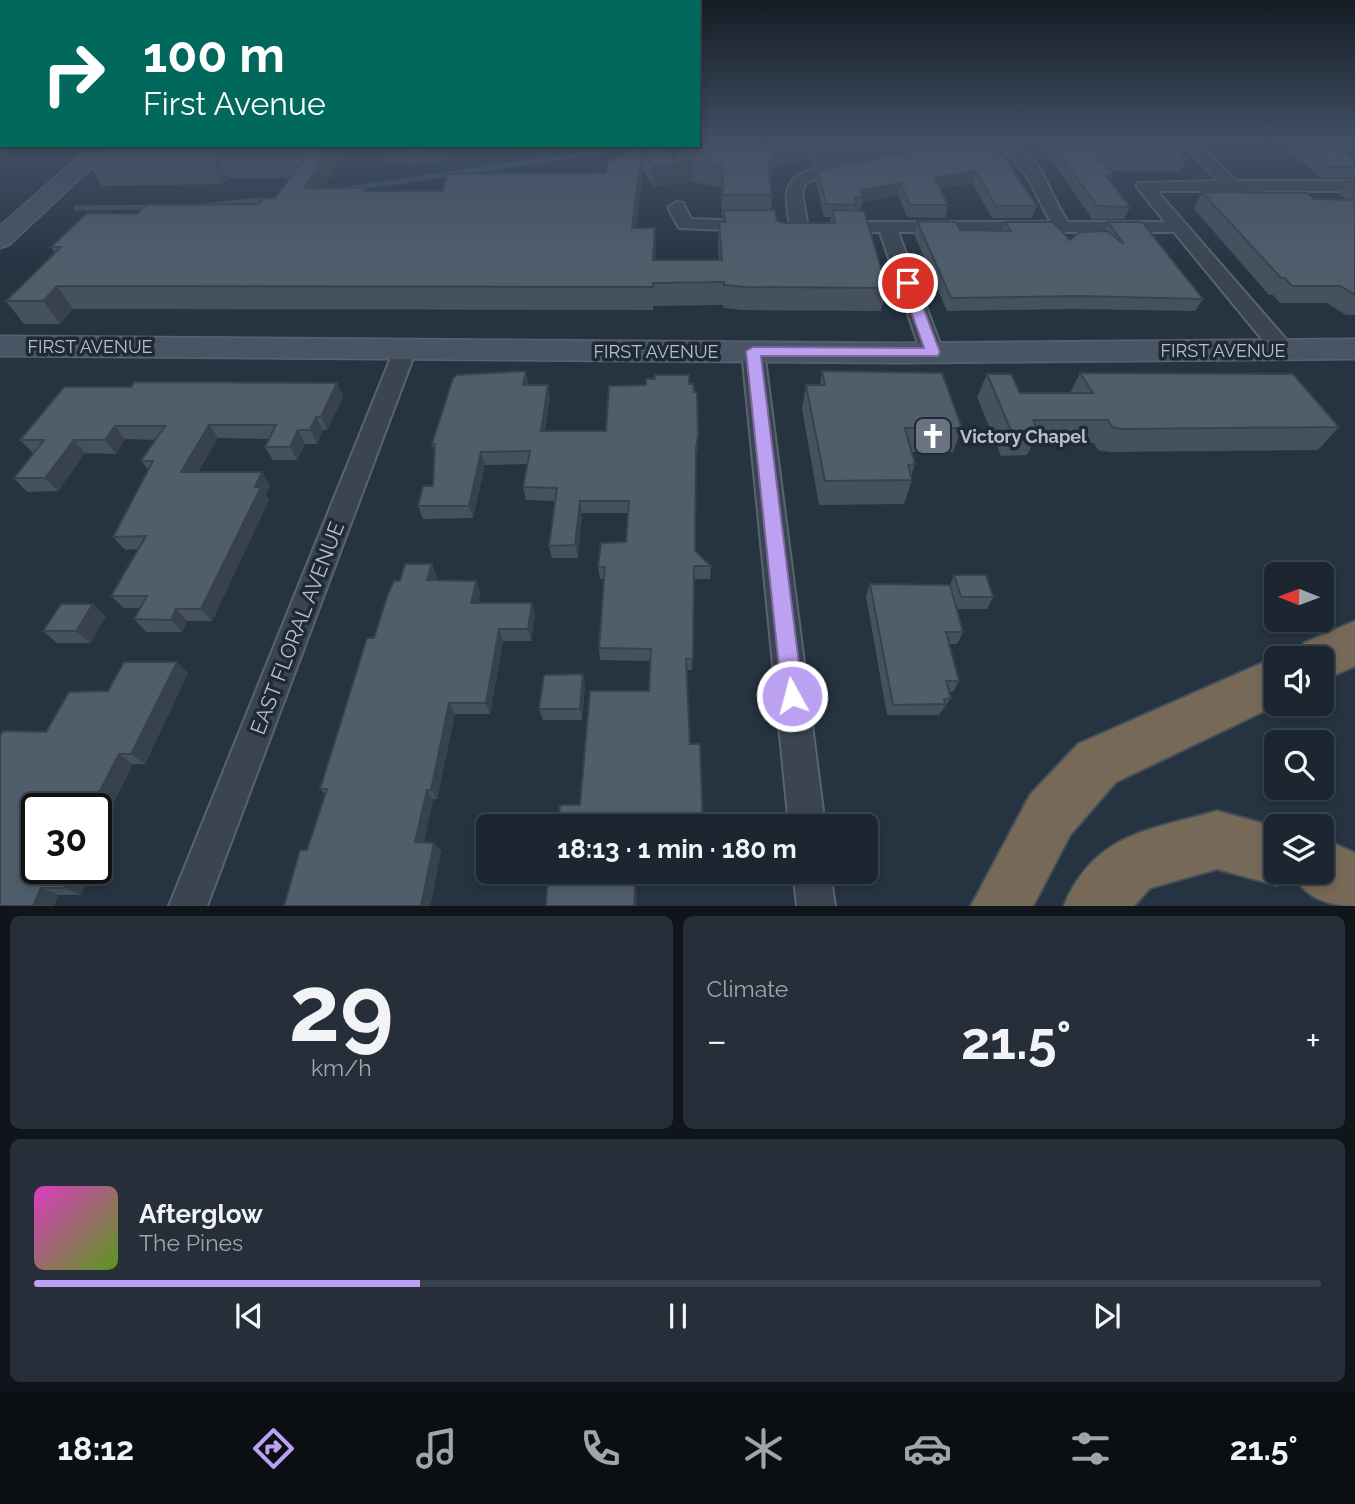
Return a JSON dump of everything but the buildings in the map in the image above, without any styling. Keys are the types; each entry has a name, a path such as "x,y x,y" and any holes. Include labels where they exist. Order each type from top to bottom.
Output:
{"highway":[{"path":"1334,653 1355,643"},
{"path":"1001,905 1050,815 1097,763 1264,686"},
{"path":"1094,905 1132,864 1217,840 1264,853"},
{"path":"1334,874 1355,885"}],"street":[{"path":"5,234 61,184"},
{"path":"786,227 796,184"},
{"path":"1037,184 1063,227"},
{"path":"1283,350 1144,186 1355,186"},
{"path":"677,207 685,224 786,227 1177,227"},
{"path":"887,226 933,352"},
{"name":"FIRST AVENUE","path":"0,346 933,352 1355,349"},
{"name":"EAST FLORAL AVENUE","path":"188,905 405,350"},
{"path":"753,351 806,814"},
{"path":"813,884 816,905"}],"waterway":[{"path":"341,190 380,184"},
{"path":"209,205 273,199"},
{"path":"76,208 154,207"}],"place":[{"name":"Victory Chapel","path":"933,436"}],"route":[{"path":"792,696 753,351 933,352 908,283"}]}
